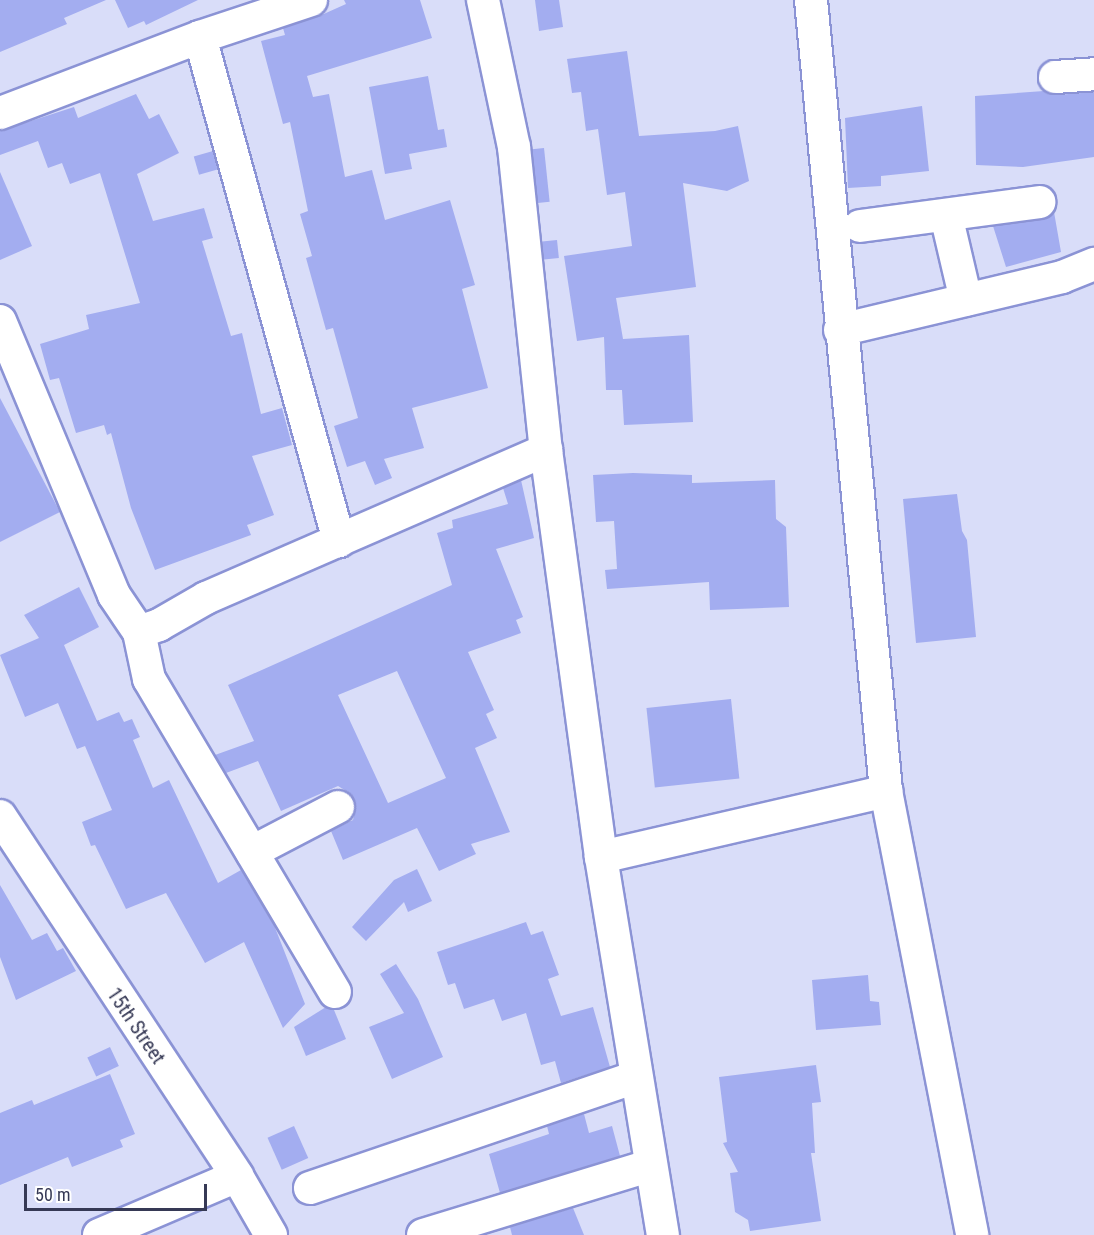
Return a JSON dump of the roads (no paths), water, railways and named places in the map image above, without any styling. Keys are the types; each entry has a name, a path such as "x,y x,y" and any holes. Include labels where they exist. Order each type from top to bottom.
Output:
{"street":[{"path":"0,113 200,37 311,0"},
{"path":"483,0 514,147 546,450 601,857 649,1166 663,1235"},
{"path":"811,0 840,330 886,791 972,1235"},
{"path":"200,37 339,541"},
{"path":"1055,77 1094,74"},
{"path":"860,226 1039,202"},
{"path":"946,215 966,300"},
{"path":"840,330 1062,277 1094,264"},
{"path":"0,321 114,595 138,632 149,679 335,992"},
{"path":"138,632 159,626 206,598 546,450"},
{"path":"601,857 886,791"},
{"path":"252,852 338,807"},
{"name":"15th Street","path":"0,816 237,1176 271,1235"},
{"path":"310,1188 636,1077"},
{"path":"423,1235 649,1166"},
{"path":"99,1235 237,1176"}]}
